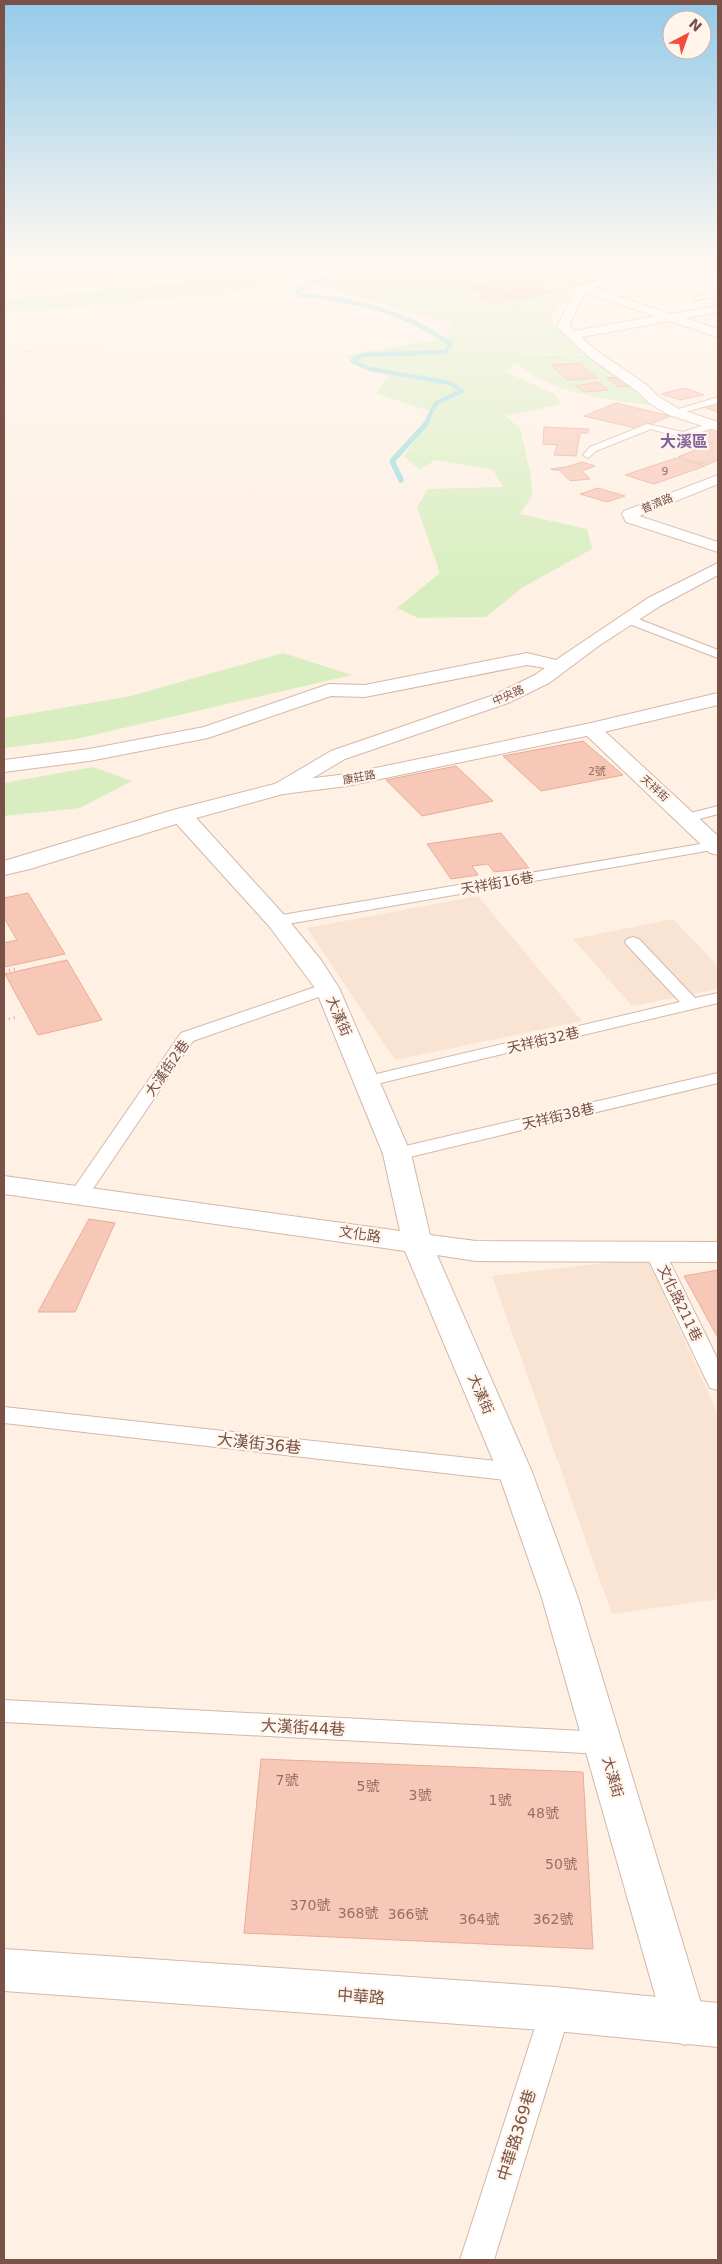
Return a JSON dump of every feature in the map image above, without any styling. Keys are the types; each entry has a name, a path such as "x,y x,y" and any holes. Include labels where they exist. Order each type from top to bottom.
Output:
{"street":[{"path":"616,369 642,388 654,400 674,412 716,426"},
{"name":"普濟路","path":"718,479 630,514 632,519 718,547"},
{"name":"中央路","path":"282,788 338,755 501,699 542,679 654,602 718,568"},
{"path":"4,766 89,755 208,732 329,690 365,692 527,659 559,666"},
{"name":"康莊路","path":"4,868 181,815 282,788 347,780 590,729 718,699"},
{"name":"天祥街","path":"590,729 718,846"},
{"name":"大漢街","path":"181,815 276,921 319,974 368,1081 397,1154 417,1242 429,1274 515,1472 560,1598 603,1744 701,2024"},
{"name":"文化路","path":"4,1185 476,1251 718,1252"},
{"name":"中華路","path":"4,1970 556,2009 701,2024"}],"lane":[{"path":"674,412 718,400"},
{"path":"588,454 593,449 650,426 683,435 716,426"},
{"path":"628,620 718,654"},
{"path":"688,818 718,810"},
{"name":"天祥街16巷","path":"276,921 718,846"},
{"path":"633,942 691,1004"},
{"name":"大漢街2巷","path":"80,1195 187,1037 327,988"},
{"name":"天祥街32巷","path":"368,1081 718,998"},
{"name":"天祥街38巷","path":"397,1154 718,1078"},
{"name":"文化路211巷","path":"656,1252 718,1382"},
{"name":"大漢街36巷","path":"4,1415 515,1472"},
{"name":"大漢街44巷","path":"4,1711 603,1744"},
{"name":"中華路369巷","path":"477,2260 556,2009"}],"path":[{"path":"4,971 16,969"},
{"path":"4,1020 18,1017"}],"shaded area":[{"path":"478,896 582,1021 395,1060 307,928"},
{"path":"673,919 718,966 718,989 632,1006 573,939"},
{"path":"647,1258 718,1414 718,1599 612,1614 492,1276"}],"green space":[{"path":"377,369 508,369 504,371 554,394 562,404 505,416 520,428 531,476 532,496 520,514 587,529 592,549 523,587 486,617 418,618 397,608 440,573 417,507 428,489 503,487 493,470 435,460 420,470 404,456 435,413 375,393 391,374"},
{"path":"524,369 612,369 683,410 618,401 573,392 552,385"},
{"path":"283,653 352,675 76,739 4,748 4,718 131,696"},
{"path":"93,767 132,781 80,808 4,816 4,783"}],"building":[{"path":"555,369 586,369 597,378 567,380"},
{"path":"623,377 636,385 619,387 607,378"},
{"path":"598,382 608,390 584,392 576,386"},
{"path":"685,388 704,395 680,400 661,394"},
{"path":"718,402 718,412 700,406"},
{"path":"616,403 670,416 639,429 584,416"},
{"path":"544,427 589,429 588,433 580,433 576,456 554,455 557,445 543,444"},
{"path":"711,427 718,429 718,460 707,465 678,457 713,443 687,436"},
{"path":"676,458 705,466 654,484 625,475"},
{"path":"582,462 595,466 582,471 590,479 570,481 559,470 551,469 566,467"},
{"path":"598,488 625,496 607,502 580,494"},
{"path":"583,741 623,775 541,791 503,756"},
{"path":"456,766 493,801 422,816 386,780"},
{"path":"501,833 529,868 494,872 488,864 472,866 478,875 451,879 427,844"},
{"path":"28,893 65,954 4,967 4,943 17,940 4,918 4,898"},
{"path":"67,960 102,1020 38,1035 5,974"},
{"path":"89,1219 115,1223 75,1312 38,1312"},
{"path":"718,1270 718,1338 684,1276"},
{"path":"261,1759 583,1772 593,1949 244,1933"}],"waterway":[{"path":"369,369 450,383 462,391 436,403 425,425"},
{"path":"401,480 392,461 426,424"}],"district":[{"name":"大溪區","path":"684,441"}]}
